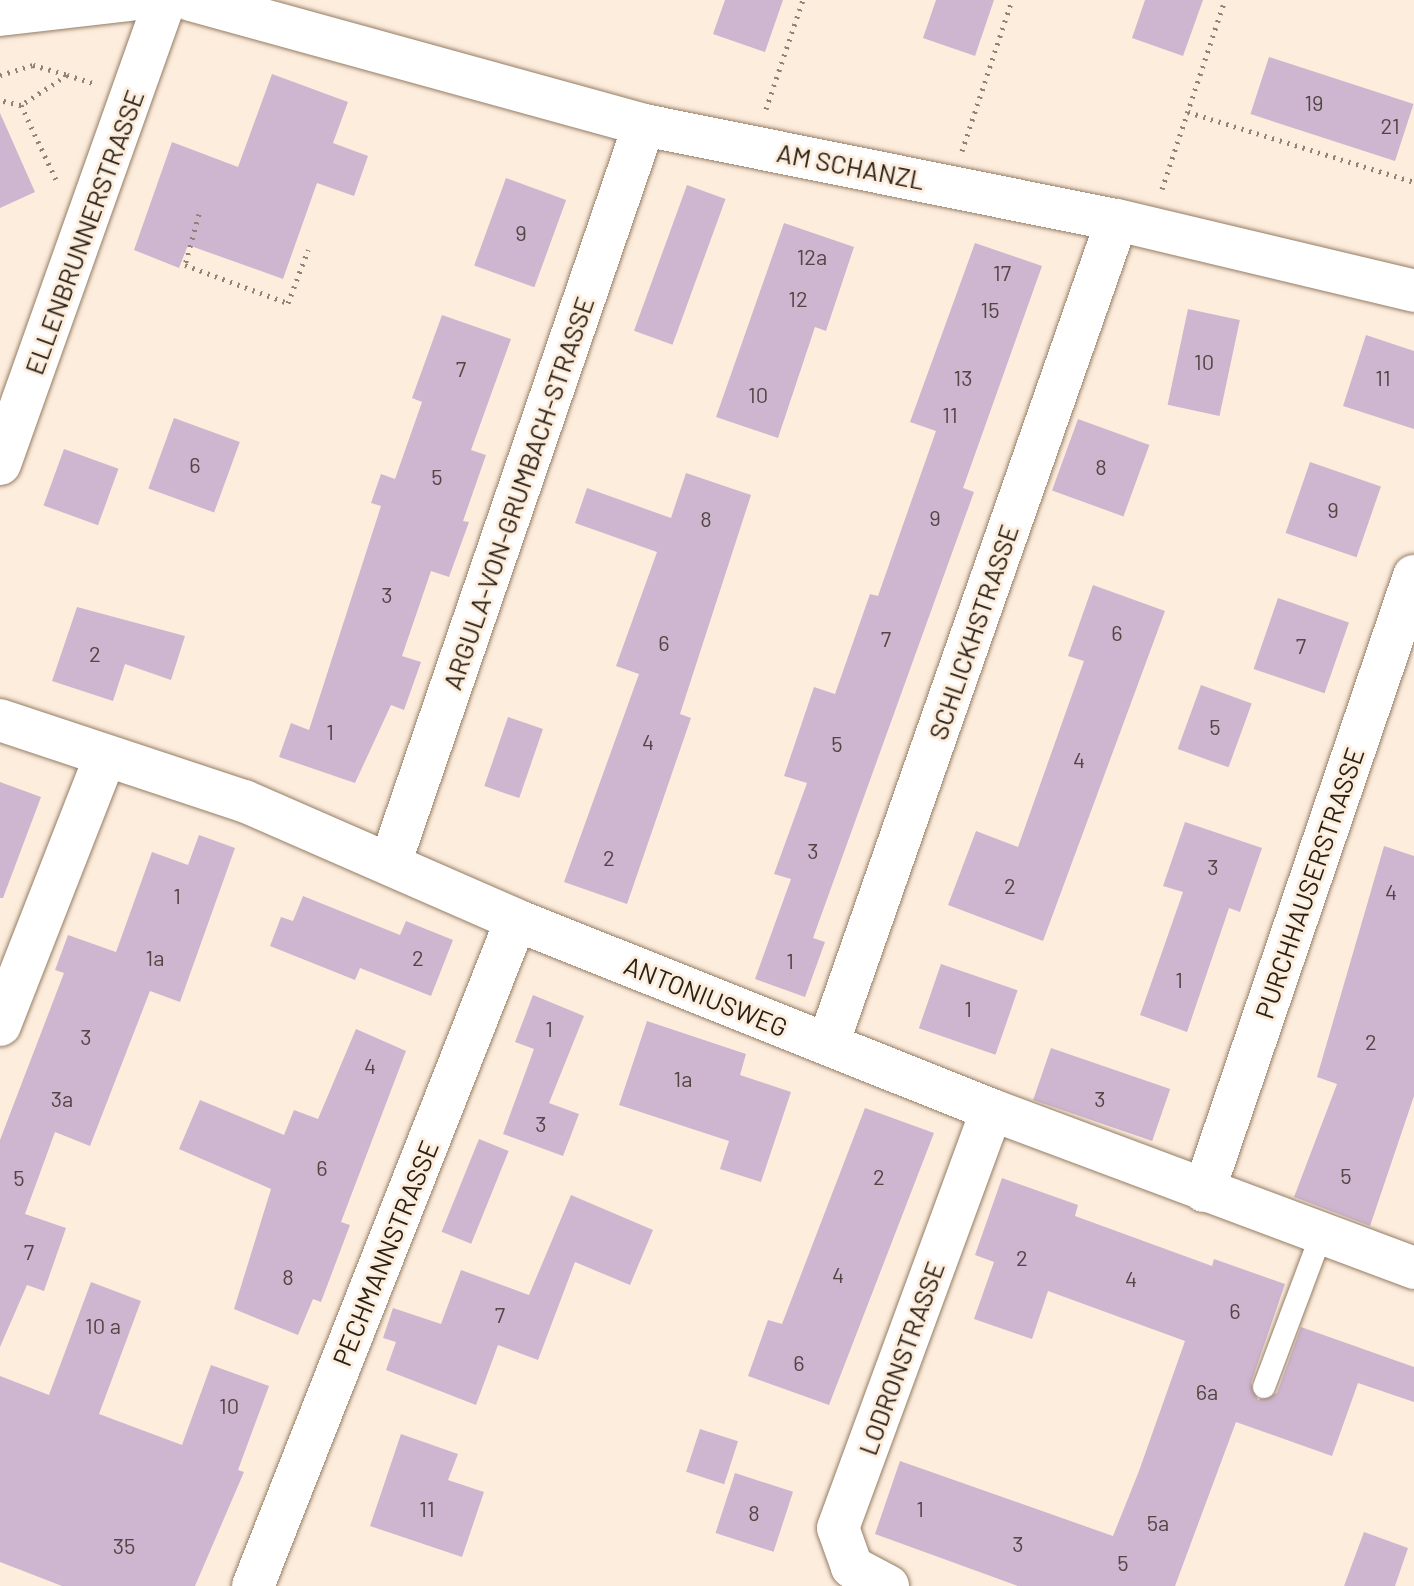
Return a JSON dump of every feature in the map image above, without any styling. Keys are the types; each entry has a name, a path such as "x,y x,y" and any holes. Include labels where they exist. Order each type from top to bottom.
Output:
{"street":[{"path":"19,7 130,0"},
{"name":"ELLENBRUNNERSTRASSE","path":"0,464 165,0"},
{"name":"AM SCHANZL","path":"191,0 286,12 644,125 1133,224 1414,291"},
{"name":"ARGULA-VON-GRUMBACH-STRASSE","path":"391,861 644,125"},
{"name":"SCHLICKHSTRASSE","path":"828,1044 1133,224"},
{"name":"PURCHHAUSERSTRASSE","path":"1204,1191 1414,576"},
{"name":"ANTONIUSWEG","path":"0,720 244,801 391,861 516,920 992,1110 1414,1268"},
{"path":"0,1025 105,757"},
{"name":"PECHMANNSTRASSE","path":"253,1586 516,920"},
{"name":"LODRONSTRASSE","path":"888,1586 852,1567 838,1528 992,1110"}],"lane":[{"path":"1264,1387 1321,1235"}],"path":[{"path":"753,146 803,0"},
{"path":"950,186 1012,0"},
{"path":"1133,224 1188,112 1225,0"},
{"path":"0,75 33,65 67,75 21,105 0,100"},
{"path":"21,105 82,240"},
{"path":"1188,112 1414,182"},
{"path":"199,214 185,265 288,303 308,250"}],"building":[{"path":"725,0 783,0 765,52 713,34"},
{"path":"936,0 994,0 975,56 923,38"},
{"path":"1145,0 1203,0 1183,56 1132,38"},
{"path":"1269,57 1414,104 1395,161 1250,114"},
{"path":"272,74 348,102 333,143 368,156 354,196 317,183 283,279 188,245 179,268 134,250 172,142 238,167"},
{"path":"0,113 35,192 0,208"},
{"path":"506,178 566,200 534,287 474,265"},
{"path":"687,185 726,199 673,345 634,331"},
{"path":"784,223 854,247 826,331 815,327 778,438 716,417"},
{"path":"975,243 1042,266 963,488 974,492 813,938 825,942 805,997 755,979 791,879 774,874 807,783 784,776 814,687 835,694 870,594 878,596 936,431 910,422"},
{"path":"1188,309 1240,320 1219,416 1168,405"},
{"path":"442,315 511,339 471,450 486,455 463,521 469,522 449,577 431,571 402,656 421,662 404,710 391,705 355,783 279,757 291,723 309,730 381,506 371,503 381,474 395,479 422,402 412,398"},
{"path":"1366,335 1414,351 1414,429 1343,406"},
{"path":"174,418 240,442 214,512 148,488"},
{"path":"1078,419 1149,445 1123,516 1052,490"},
{"path":"64,449 119,469 98,525 43,505"},
{"path":"1310,462 1381,486 1356,557 1286,533"},
{"path":"686,473 751,495 680,714 691,718 627,904 564,882 639,674 616,666 657,552 575,523 587,488 671,518"},
{"path":"1093,585 1165,611 1043,941 948,905 976,831 1018,847 1084,661 1068,656"},
{"path":"1278,598 1349,622 1324,693 1254,669"},
{"path":"77,607 185,636 171,680 125,664 113,701 52,681"},
{"path":"1201,685 1252,703 1228,767 1178,749"},
{"path":"508,717 543,729 519,798 484,786"},
{"path":"0,782 41,797 3,898 0,898"},
{"path":"1185,822 1262,848 1240,912 1229,908 1187,1032 1140,1015 1183,892 1163,886"},
{"path":"199,835 235,848 180,1002 150,991 90,1146 55,1132 25,1214 66,1228 44,1291 27,1285 0,1347 0,1140 64,973 55,970 68,935 116,952 152,852 188,865"},
{"path":"1384,846 1414,856 1414,1096 1370,1226 1294,1197 1337,1084 1317,1077"},
{"path":"303,896 400,935 406,921 453,940 431,996 360,968 355,980 270,946 281,917 293,921"},
{"path":"941,964 1018,990 995,1055 919,1028"},
{"path":"533,995 584,1016 549,1103 579,1114 563,1156 503,1134 534,1049 515,1042"},
{"path":"647,1021 746,1054 740,1075 791,1092 761,1182 720,1169 729,1141 619,1105"},
{"path":"356,1029 406,1051 341,1222 350,1225 321,1302 313,1299 298,1335 234,1309 271,1189 179,1149 200,1100 284,1135 294,1110 318,1119"},
{"path":"1051,1048 1170,1089 1152,1141 1033,1100"},
{"path":"865,1108 934,1133 829,1405 748,1376 768,1320 782,1324"},
{"path":"479,1139 509,1151 471,1244 442,1232"},
{"path":"1002,1178 1078,1205 1075,1216 1212,1266 1214,1259 1285,1284 1251,1383 1258,1400 1277,1393 1301,1327 1414,1367 1414,1402 1358,1383 1332,1456 1236,1422 1175,1586 1018,1586 875,1534 900,1461 1113,1536 1139,1471 1185,1341 1048,1291 1032,1339 974,1319 994,1262 975,1255"},
{"path":"571,1195 653,1230 630,1285 575,1262 538,1360 498,1345 476,1405 386,1370 396,1342 383,1338 393,1308 441,1324 461,1270 529,1295"},
{"path":"91,1282 141,1301 99,1414 182,1445 211,1365 269,1386 238,1470 244,1472 195,1586 62,1586 0,1562 0,1376 49,1395"},
{"path":"700,1429 738,1441 724,1484 686,1472"},
{"path":"401,1434 458,1454 448,1480 484,1492 462,1557 370,1526"},
{"path":"735,1473 793,1492 774,1552 716,1533"},
{"path":"1364,1532 1408,1548 1395,1586 1344,1586"}]}
